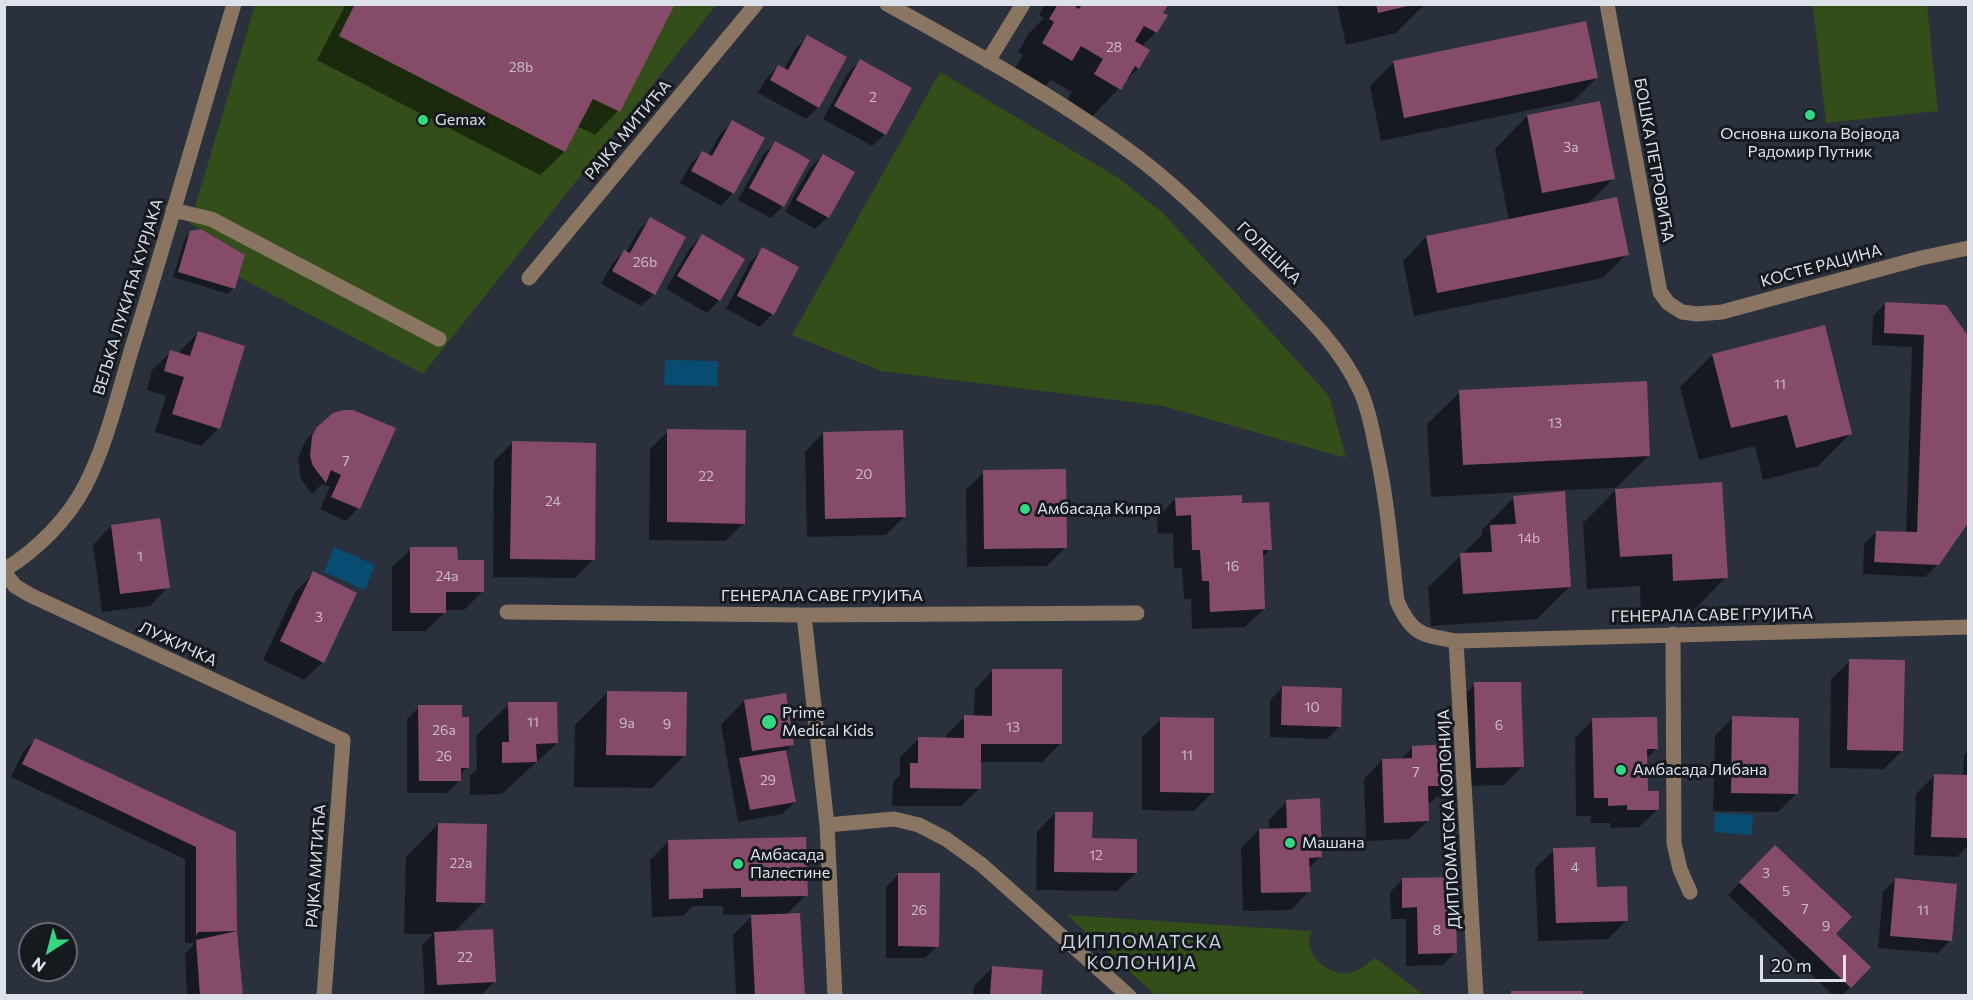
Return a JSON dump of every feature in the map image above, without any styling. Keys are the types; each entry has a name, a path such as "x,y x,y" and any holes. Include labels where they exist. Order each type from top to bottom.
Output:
{"street":[{"name":"ВЕЉКА ЛУКИЋА КУРЈАКА","path":"4,571 25,558 70,509 84,488 98,458 234,4"},
{"name":"РАЈКА МИТИЋА","path":"529,278 756,4"},
{"name":"ГОЛЕШКА","path":"886,4 988,61 1102,132 1166,180 1324,333 1343,358 1361,394 1371,422 1382,472 1397,601 1405,620 1429,636 1456,641"},
{"path":"988,61 1023,4"},
{"name":"БОШКА ПЕТРОВИЋА","path":"1607,4 1660,292 1668,303 1682,312"},
{"path":"173,210 211,219 439,339"},
{"name":"КОСТЕ РАЦИНА","path":"1682,312 1697,314 1722,312 1921,258 1968,248"},
{"name":"ЛУЖИЧКА","path":"4,571 15,586 30,596 343,740"},
{"name":"ГЕНЕРАЛА САВЕ ГРУЈИЋА","path":"507,612 804,615 1137,613"},
{"path":"804,615 827,825 835,996"},
{"name":"ГЕНЕРАЛА САВЕ ГРУЈИЋА","path":"1456,641 1968,627"},
{"path":"1673,634 1674,843 1680,869 1690,892"},
{"name":"ДИПЛОМАТСКА КОЛОНИЈА","path":"1456,641 1476,996"},
{"name":"РАЈКА МИТИЋА","path":"324,996 343,740"},
{"path":"827,825 894,819 919,825 946,839 982,865 1129,996"}],"green space":[{"name":"Gemax","path":"255,5 716,5 423,374 239,277 245,255 190,224"},
{"path":"1813,5 1927,5 1938,111 1826,123"},
{"path":"940,72 1117,177 1163,213 1329,396 1346,458 1163,406 881,371 792,335"},
{"path":"1067,915 1312,931 1309,940 1313,954 1329,969 1350,973 1375,958 1424,995 1155,995"}],"water":[{"path":"665,360 718,361 718,386 664,385"},
{"path":"334,547 375,565 365,590 324,572"},
{"path":"1715,813 1753,815 1752,835 1714,832"}],"building":[{"path":"355,4 675,4 620,112 593,99 565,152 339,36"},
{"path":"1058,4 1072,4 1079,9 1082,5 1168,5 1163,13 1168,15 1157,33 1144,26 1135,41 1150,50 1139,69 1135,66 1121,90 1094,74 1103,59 1081,46 1072,61 1042,43 1054,22 1049,19"},
{"path":"1376,4 1412,4 1412,5 1378,13"},
{"path":"1586,21 1598,78 1404,118 1393,61"},
{"path":"807,35 847,57 819,108 770,80 778,65 788,70"},
{"path":"860,59 912,88 886,135 834,106"},
{"path":"1600,101 1615,179 1542,193 1527,115"},
{"path":"732,120 765,138 734,194 691,171 702,151 712,156"},
{"path":"775,141 810,160 784,207 749,188"},
{"path":"823,154 855,172 829,218 796,200"},
{"path":"1617,197 1629,255 1437,293 1426,236"},
{"path":"650,217 686,237 655,295 612,271 624,250 630,253"},
{"path":"201,229 245,255 235,289 178,272 190,231"},
{"path":"702,234 745,259 720,301 677,276"},
{"path":"762,247 799,267 774,315 737,296"},
{"path":"1885,302 1946,305 1968,336 1968,523 1939,565 1874,562 1876,531 1917,532 1924,335 1884,333"},
{"path":"1825,325 1852,434 1796,448 1787,415 1731,428 1712,354"},
{"path":"198,331 245,346 220,429 172,414 184,377 164,371 170,350 190,356"},
{"path":"1647,381 1650,456 1463,465 1459,390"},
{"path":"353,410 396,428 360,509 331,497 341,475 331,470 326,483 313,466 310,456 312,436 317,427 333,413"},
{"path":"667,429 746,430 745,524 667,522"},
{"path":"903,430 906,517 825,519 823,432"},
{"path":"512,441 596,443 595,560 510,559"},
{"name":"Амбасада Кипра","path":"1066,469 1067,548 984,549 983,470"},
{"path":"1722,482 1728,578 1673,581 1672,554 1620,557 1615,489"},
{"path":"1565,491 1571,587 1463,594 1460,553 1492,552 1490,525 1516,524 1513,496"},
{"path":"1242,495 1242,503 1269,502 1272,550 1263,550 1265,609 1210,612 1209,581 1202,581 1200,550 1192,550 1191,515 1176,516 1175,498"},
{"path":"160,518 170,588 120,594 111,525"},
{"path":"410,547 457,547 458,560 484,560 484,592 446,592 446,613 410,613"},
{"path":"313,571 357,593 324,663 280,641"},
{"path":"1849,659 1905,660 1903,751 1847,750"},
{"path":"992,669 1062,669 1062,744 981,744 981,789 910,788 910,763 918,763 918,737 964,738 964,715 992,716"},
{"path":"1474,682 1521,682 1524,767 1476,768"},
{"path":"1282,686 1342,688 1341,727 1281,725"},
{"path":"607,691 687,692 686,756 606,755"},
{"name":"Prime Medical Kids","path":"786,693 794,745 752,751 744,700"},
{"path":"508,702 557,702 558,743 536,744 537,762 502,763 502,742 509,742"},
{"path":"418,705 462,705 462,717 469,717 469,768 461,768 461,781 419,781"},
{"path":"1732,716 1799,718 1798,794 1731,793"},
{"path":"1160,717 1214,718 1214,793 1160,792"},
{"name":"Амбасада Либана","path":"1657,717 1658,749 1647,749 1648,791 1659,791 1659,810 1627,810 1627,805 1608,806 1608,798 1594,798 1592,718"},
{"path":"35,738 236,832 237,931 198,932 196,936 196,847 22,764"},
{"path":"1449,744 1450,786 1428,786 1429,821 1384,823 1382,759 1412,758 1412,746"},
{"path":"786,750 796,802 750,810 739,758"},
{"path":"1934,774 1968,775 1968,838 1931,837"},
{"name":"Машана","path":"1320,798 1322,857 1309,858 1311,892 1261,893 1259,829 1287,828 1286,800"},
{"path":"1055,812 1093,812 1092,838 1137,839 1137,873 1054,872"},
{"path":"438,823 487,824 485,903 436,902"},
{"name":"Амбасада Палестине","path":"806,837 808,896 741,897 741,888 703,889 703,898 669,899 668,840"},
{"path":"1775,845 1852,917 1836,934 1871,967 1851,988 1739,882"},
{"path":"1595,847 1597,887 1627,886 1628,921 1556,923 1553,848"},
{"path":"898,873 940,873 939,947 898,946"},
{"path":"1455,877 1457,953 1418,954 1417,907 1402,908 1402,878"},
{"path":"1895,878 1957,884 1952,941 1890,936"},
{"path":"800,913 805,996 755,996 751,915"},
{"path":"493,929 496,982 437,985 434,932"},
{"path":"237,931 243,996 200,996 196,940"},
{"path":"992,966 1043,970 1041,996 990,996"},
{"path":"1511,991 1583,991 1583,996 1511,996"}],"place":[{"name":"Основна школа Војвода Радомир Путник","path":"1810,115"},
{"name":"Gemax","path":"423,120"},
{"name":"Амбасада Кипра","path":"1025,509"},
{"name":"Prime Medical Kids","path":"769,722"},
{"name":"Амбасада Либана","path":"1621,770"},
{"name":"Машана","path":"1290,843"},
{"name":"Амбасада Палестине","path":"738,864"}],"district":[{"name":"ДИПЛОМАТСКА КОЛОНИЈА","path":"1142,952"}]}
